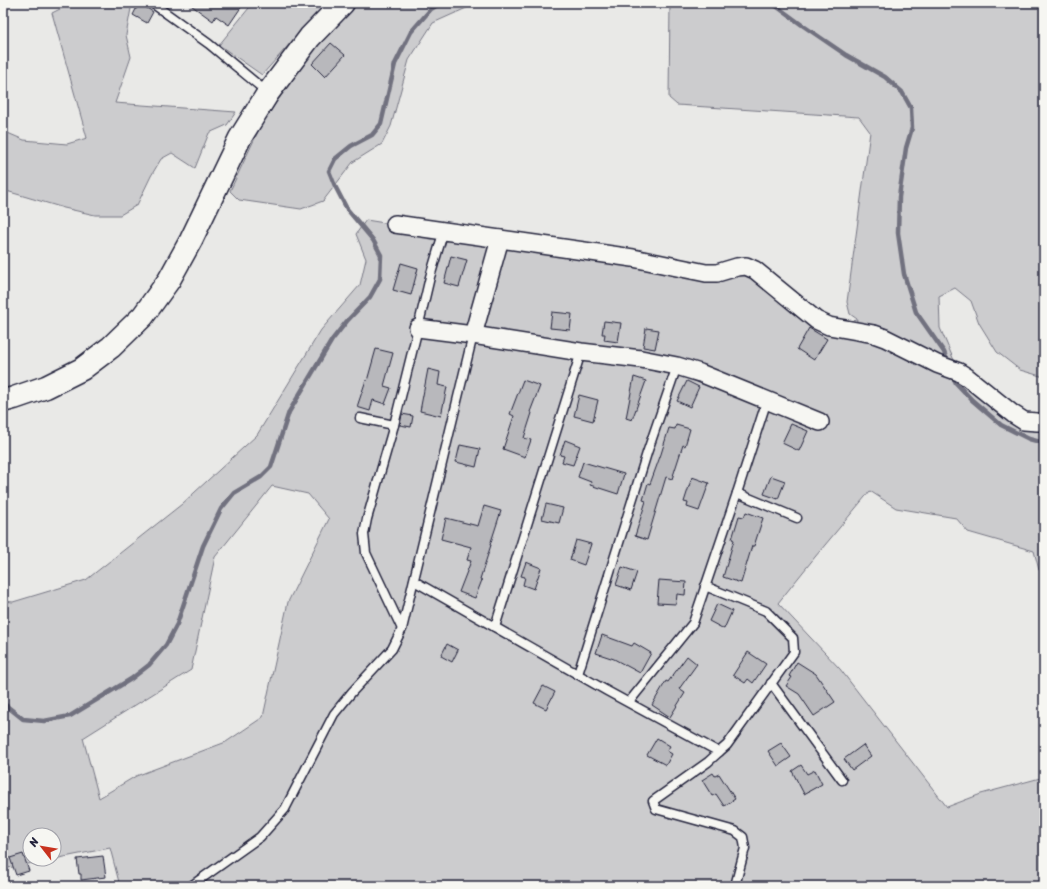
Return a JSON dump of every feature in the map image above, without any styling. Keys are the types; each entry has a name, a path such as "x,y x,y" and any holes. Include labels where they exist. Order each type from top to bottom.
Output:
{"street":[{"path":"3,400 14,398 46,387 82,369 112,347 143,316 169,280 191,240 240,138 268,93 310,37 343,3"},
{"path":"395,224 633,258 706,273 717,273 746,266 755,270 816,320 833,328 874,334 885,338 937,364 959,372 1012,414 1024,420 1044,422"},
{"path":"473,335 500,239"},
{"path":"418,328 581,352 641,359 677,366 700,373 820,422"}],"lane":[{"path":"152,3 209,44 268,93"},
{"path":"402,629 366,553 364,534 394,425 430,277 444,230"},
{"path":"191,886 260,837 285,809 334,714 352,692 392,649 402,629 473,335"},
{"path":"495,627 581,352"},
{"path":"578,674 647,453 677,366"},
{"path":"629,702 693,624 767,400"},
{"path":"360,418 394,425"},
{"path":"737,493 797,518"},
{"path":"414,581 719,752"},
{"path":"705,586 766,611 793,638 794,652 727,745 708,762 653,801 656,809 735,832 743,838 745,848 735,886"},
{"path":"771,683 842,780"}],"shaded area":[{"path":"72,3 132,3 126,35 131,57 115,103 236,112 227,125 209,133 195,168 172,153 161,159 137,205 120,215 95,215 64,208 3,190 3,131 24,140 67,144 87,138 52,13"},
{"path":"253,3 327,3 262,75 219,45"},
{"path":"357,3 490,3 473,5 433,23 409,60 391,126 382,144 353,162 323,201 301,209 239,200 230,191 262,123 320,40"},
{"path":"670,3 1044,3 1044,306 1041,308 1044,312 1044,377 1020,370 997,352 979,323 971,301 955,288 939,296 940,328 953,358 969,388 1001,416 1022,426 1044,430 1044,571 1039,570 1034,551 968,532 956,518 896,508 870,491 778,603 840,669 947,807 981,794 1044,777 1044,886 120,886 110,848 62,857 62,827 22,827 22,865 3,869 3,601 13,602 86,580 182,504 257,435 321,330 360,285 366,259 356,234 366,220 642,264 742,274 855,337 857,319 850,314 847,302 870,132 859,117 677,105 669,98","holes":["272,486 308,494 329,519 288,602 263,717 226,742 136,776 99,798 83,738 191,670 215,557"]}],"building":[{"path":"139,3 153,12 147,23 133,15"},
{"path":"188,3 244,3 229,25 216,16 213,21"},
{"path":"331,43 345,55 325,77 312,64"},
{"path":"451,256 467,260 459,287 444,283"},
{"path":"401,263 418,268 411,295 393,290"},
{"path":"552,312 572,314 570,330 550,328"},
{"path":"604,321 621,323 618,342 604,340 605,334 602,334"},
{"path":"646,328 659,330 655,349 643,347"},
{"path":"809,328 827,339 814,360 797,349"},
{"path":"376,349 393,353 384,386 391,388 385,404 373,400 370,411 357,407 366,380 367,381"},
{"path":"428,369 440,372 438,385 447,387 441,416 420,411"},
{"path":"634,377 646,381 632,420 626,418"},
{"path":"523,380 540,386 530,412 532,413 524,438 531,440 525,457 503,449 514,416 510,414"},
{"path":"687,381 699,387 690,407 677,401"},
{"path":"579,395 598,400 593,421 574,416"},
{"path":"402,414 413,416 411,427 400,425"},
{"path":"791,424 808,431 799,451 782,443"},
{"path":"676,425 690,429 672,479 666,477 647,540 635,536 646,501 643,500 648,483 650,484 661,454 669,428 675,429"},
{"path":"565,440 580,446 573,465 562,462 564,456 560,455"},
{"path":"460,445 480,449 476,467 456,462"},
{"path":"583,462 624,474 618,494 590,485 591,482 578,477"},
{"path":"771,476 785,481 778,499 764,494"},
{"path":"692,477 709,483 699,511 687,507 688,503 684,502"},
{"path":"546,504 563,508 559,523 542,519"},
{"path":"484,506 501,511 480,579 482,580 475,598 459,592 471,561 467,560 471,547 441,539 446,518 478,526"},
{"path":"746,512 763,518 754,546 752,546 741,583 723,577 734,540 732,539 739,516 744,517"},
{"path":"576,540 591,544 584,565 570,560"},
{"path":"526,562 541,568 534,589 523,585 525,577 521,576"},
{"path":"622,567 637,572 631,590 616,585"},
{"path":"659,580 686,582 685,595 677,594 676,604 657,603"},
{"path":"717,604 732,611 724,629 709,621"},
{"path":"602,635 632,646 634,643 651,653 640,673 614,659 596,653"},
{"path":"447,644 458,650 452,662 441,656"},
{"path":"748,652 766,664 753,683 748,679 745,683 733,675"},
{"path":"687,656 697,664 679,689 685,693 670,717 652,705 666,681 668,682"},
{"path":"797,662 816,674 835,702 814,716 799,694 786,686 792,677 789,676"},
{"path":"543,686 555,692 546,709 534,703"},
{"path":"657,738 670,746 667,751 672,754 666,765 647,755"},
{"path":"781,743 791,757 778,766 768,751"},
{"path":"863,745 871,756 852,770 844,759"},
{"path":"801,765 807,774 815,770 822,784 804,794 792,771"},
{"path":"713,773 715,776 719,774 735,799 724,806 716,794 712,796 702,780"},
{"path":"22,854 22,867 28,867 29,871 16,875 10,858"},
{"path":"103,856 106,877 81,880 77,859"}],"waterway":[{"path":"3,703 23,719 44,721 70,716 131,679 149,665 166,645 177,624 203,546 221,509 234,493 261,477 271,467 289,412 332,340 347,321 370,297 380,279 381,255 373,240 347,209 329,171 335,159 351,146 372,135 381,124 395,64 411,32 431,9 441,3"},
{"path":"772,3 846,55 885,77 902,92 911,108 912,128 906,148 899,197 898,233 904,274 916,312 944,352 948,363"},
{"path":"952,374 956,383 972,400 1001,425 1029,439 1044,443"}]}
